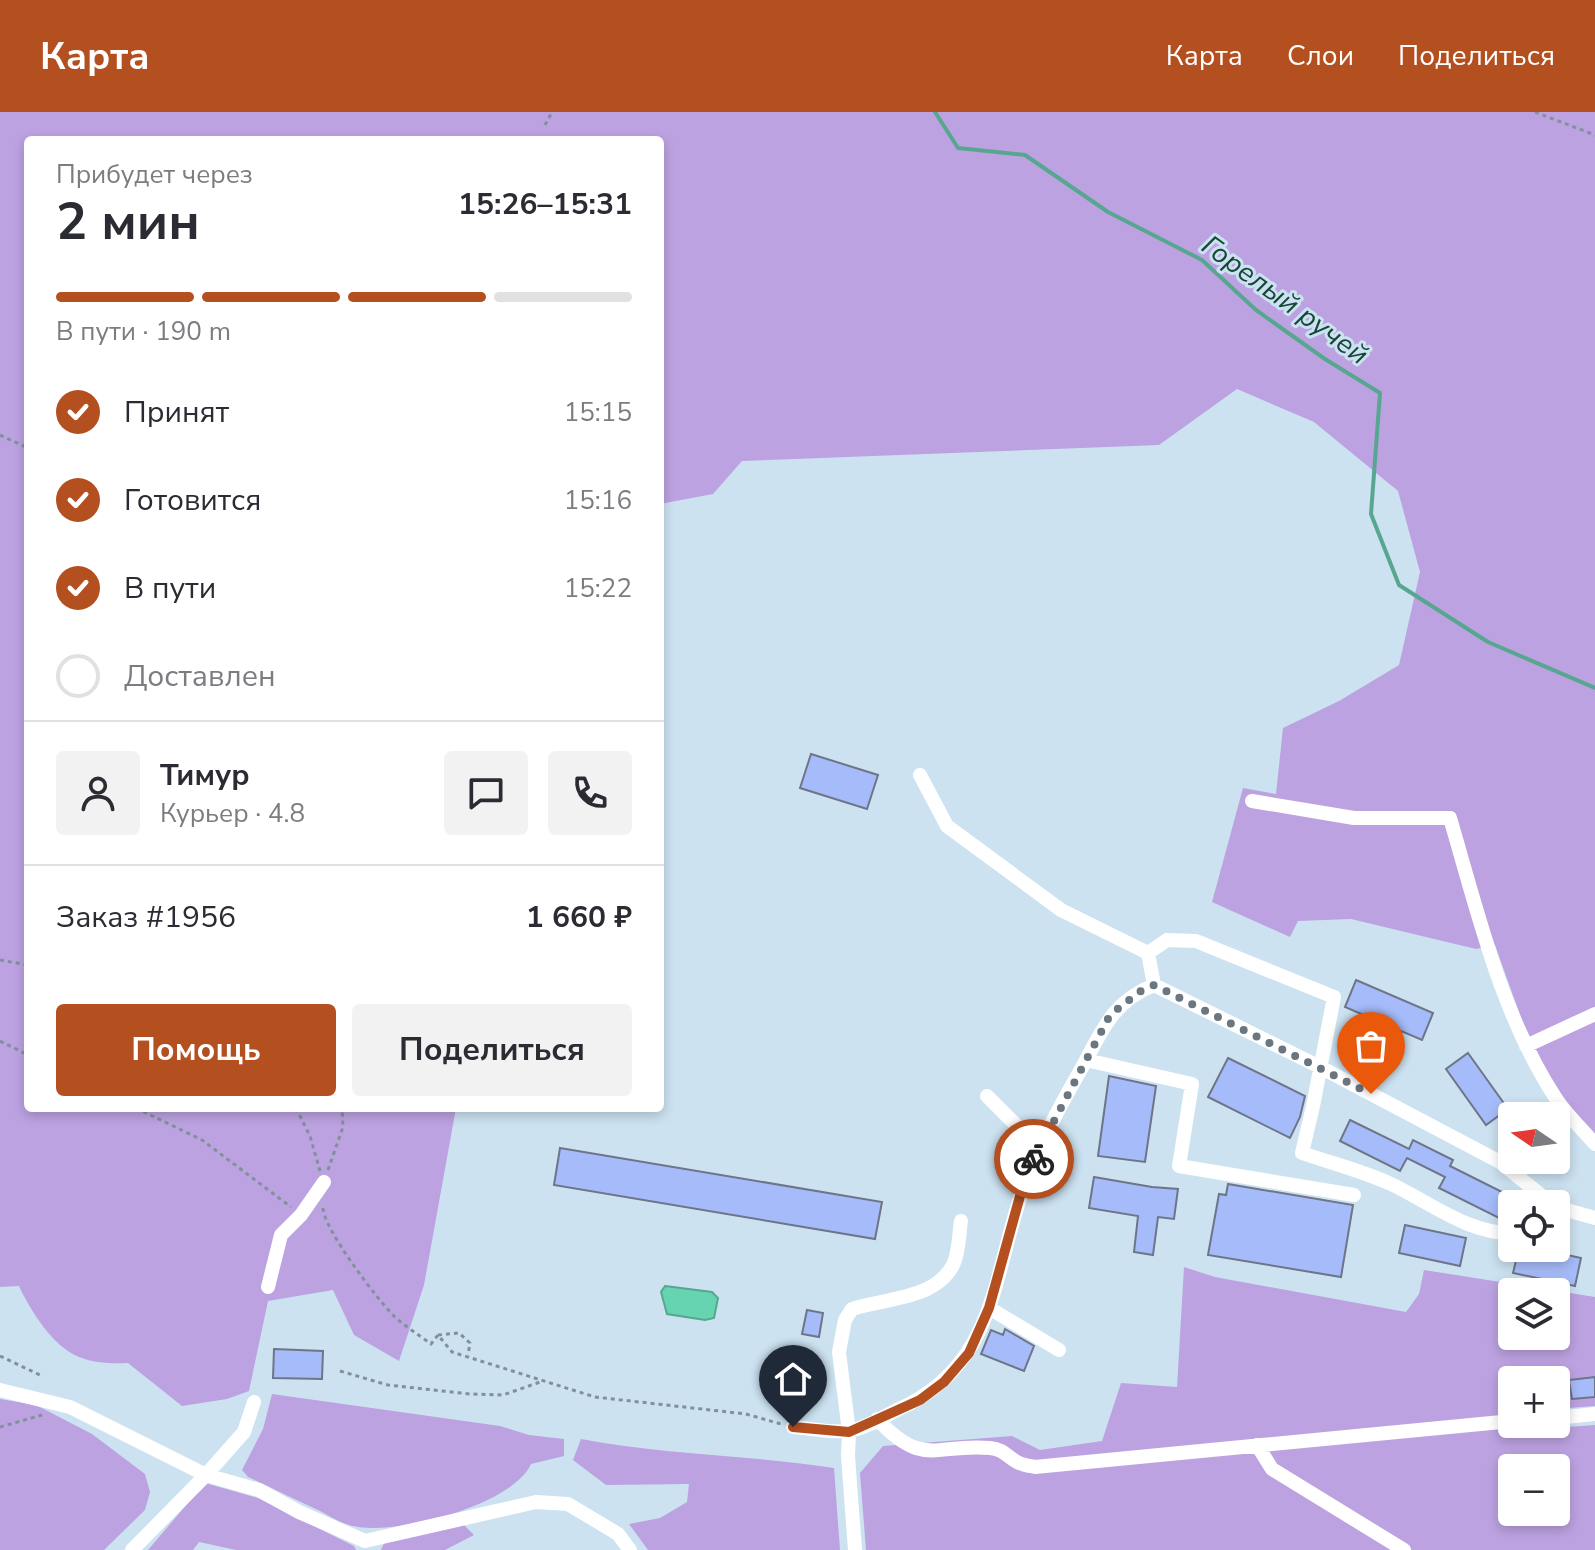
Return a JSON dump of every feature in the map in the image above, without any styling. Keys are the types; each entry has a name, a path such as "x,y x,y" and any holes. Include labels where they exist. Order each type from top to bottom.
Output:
{"street":[{"path":"920,775 947,826 1061,910 1148,953"},
{"path":"1252,801 1354,818 1450,818 1491,953 1526,1046 1557,1100 1595,1144"},
{"path":"1148,953 1167,940 1196,941 1334,997 1302,1153 1388,1183 1459,1219 1498,1233"},
{"path":"1148,953 1154,985"},
{"path":"793,1427 849,1432 920,1400 944,1382 969,1353 989,1308 1020,1196 1036,1154 1110,1015 1142,990 1154,985 1320,1067 1500,1162 1534,1190"},
{"path":"1526,1046 1595,1014"},
{"path":"1086,1060 1192,1084 1179,1166 1354,1195"},
{"path":"987,1096 1029,1138 1036,1154"},
{"path":"268,1287 281,1235 301,1215 324,1182"},
{"path":"1570,1212 1595,1218"},
{"path":"855,1550 849,1432 839,1352 845,1320 852,1309 903,1298 932,1287 953,1265 961,1221"},
{"path":"989,1308 1059,1350"},
{"path":"0,1390 70,1407 206,1475 259,1490 364,1545 536,1502 568,1504 618,1534 630,1550"},
{"path":"132,1550 244,1432 254,1402"},
{"path":"1570,1417 1595,1414"},
{"path":"877,1419 896,1440 924,1452 991,1448 1004,1451 1018,1463 1035,1467 1498,1422"},
{"path":"1257,1445 1272,1469 1404,1550"}],"path":[{"path":"545,125 552,112"},
{"path":"1535,112 1595,135"},
{"path":"0,435 24,446"},
{"path":"0,960 24,964"},
{"path":"0,1041 24,1053"},
{"path":"144,1112 202,1140 301,1215"},
{"path":"298,1112 310,1136 324,1182"},
{"path":"324,1182 343,1127 342,1112"},
{"path":"323,1206 323,1218 394,1316 431,1344 438,1335 459,1333 470,1343 468,1355"},
{"path":"438,1335 452,1352 595,1397 746,1414 793,1427"},
{"path":"0,1356 42,1376"},
{"path":"340,1371 388,1385 470,1394 503,1395 543,1381"},
{"path":"0,1427 70,1407"}],"shaded area":[{"path":"0,112 1595,112 1595,1135 1570,1107 1570,1102 1561,1097 1529,1040 1495,945 1476,949 1351,919 1298,921 1290,937 1212,902 1243,788 1276,794 1283,728 1339,701 1399,665 1420,572 1398,491 1314,422 1237,389 1159,445 742,461 713,494 664,503 664,136 24,136 24,1112 455,1112 424,1285 399,1361 354,1335 333,1290 268,1301 249,1391 227,1399 182,1406 128,1363 97,1362 69,1352 43,1327 19,1286 0,1287"},
{"path":"1184,1267 1215,1277 1406,1312 1419,1294 1424,1270 1498,1282 1498,1350 1570,1350 1570,1293 1595,1297 1595,1406 1570,1408 1570,1366 1498,1366 1498,1438 1570,1438 1570,1427 1595,1425 1595,1550 866,1550 860,1473 883,1446 1012,1436 1040,1450 1102,1441 1121,1383 1177,1387"},
{"path":"665,1286 712,1292 718,1298 714,1318 705,1320 667,1314 661,1292"},
{"path":"272,1394 500,1426 529,1435 564,1439 564,1456 531,1464 520,1479 502,1492 451,1514 396,1526 353,1526 248,1477 242,1470 263,1429"},
{"path":"0,1399 36,1405 92,1434 145,1474 150,1492 145,1510 104,1550 0,1550"},
{"path":"581,1439 834,1468 840,1550 648,1550 629,1524 660,1518 687,1502 689,1484 606,1485 573,1460"},
{"path":"205,1483 258,1498 354,1546 356,1550 236,1550 199,1542 193,1550 148,1550"},
{"path":"464,1525 474,1535 445,1550 381,1550 384,1543"}],"building":[{"path":"811,754 878,775 867,809 800,788"},
{"path":"1356,980 1433,1013 1422,1040 1345,1007"},
{"path":"1468,1053 1503,1102 1498,1102 1498,1116 1486,1125 1446,1069"},
{"path":"1228,1058 1305,1096 1290,1138 1208,1097"},
{"path":"1109,1076 1156,1086 1145,1162 1098,1156"},
{"path":"1350,1120 1409,1149 1413,1140 1453,1160 1450,1166 1498,1190 1498,1218 1439,1188 1445,1177 1407,1158 1400,1171 1340,1141"},
{"path":"560,1148 882,1202 875,1239 554,1185"},
{"path":"1094,1177 1178,1189 1174,1219 1158,1217 1153,1255 1134,1252 1138,1216 1089,1208"},
{"path":"1228,1184 1353,1205 1341,1277 1208,1255 1219,1194 1226,1195"},
{"path":"1405,1225 1466,1238 1460,1266 1399,1253"},
{"path":"1570,1256 1581,1258 1575,1286 1570,1285 1570,1278 1537,1278 1513,1273 1516,1262 1570,1262"},
{"path":"807,1310 823,1313 819,1337 802,1334"},
{"path":"1005,1329 1034,1346 1024,1371 981,1354 991,1330 1003,1335"},
{"path":"274,1349 323,1351 322,1379 273,1378"},
{"path":"1595,1377 1595,1397 1572,1399 1570,1380"}],"waterway":[{"name":"Горелый ручей","path":"935,112 958,148 1025,155 1108,212 1202,260 1256,310 1380,393 1371,514 1399,585 1488,642 1595,688"}],"way so far":[{"path":"1034,1159 1110,1015 1127,1000 1154,985 1371,1094"}],"route":[{"path":"793,1427 849,1432 920,1400 944,1382 969,1353 989,1308 1020,1196 1034,1159"}]}
